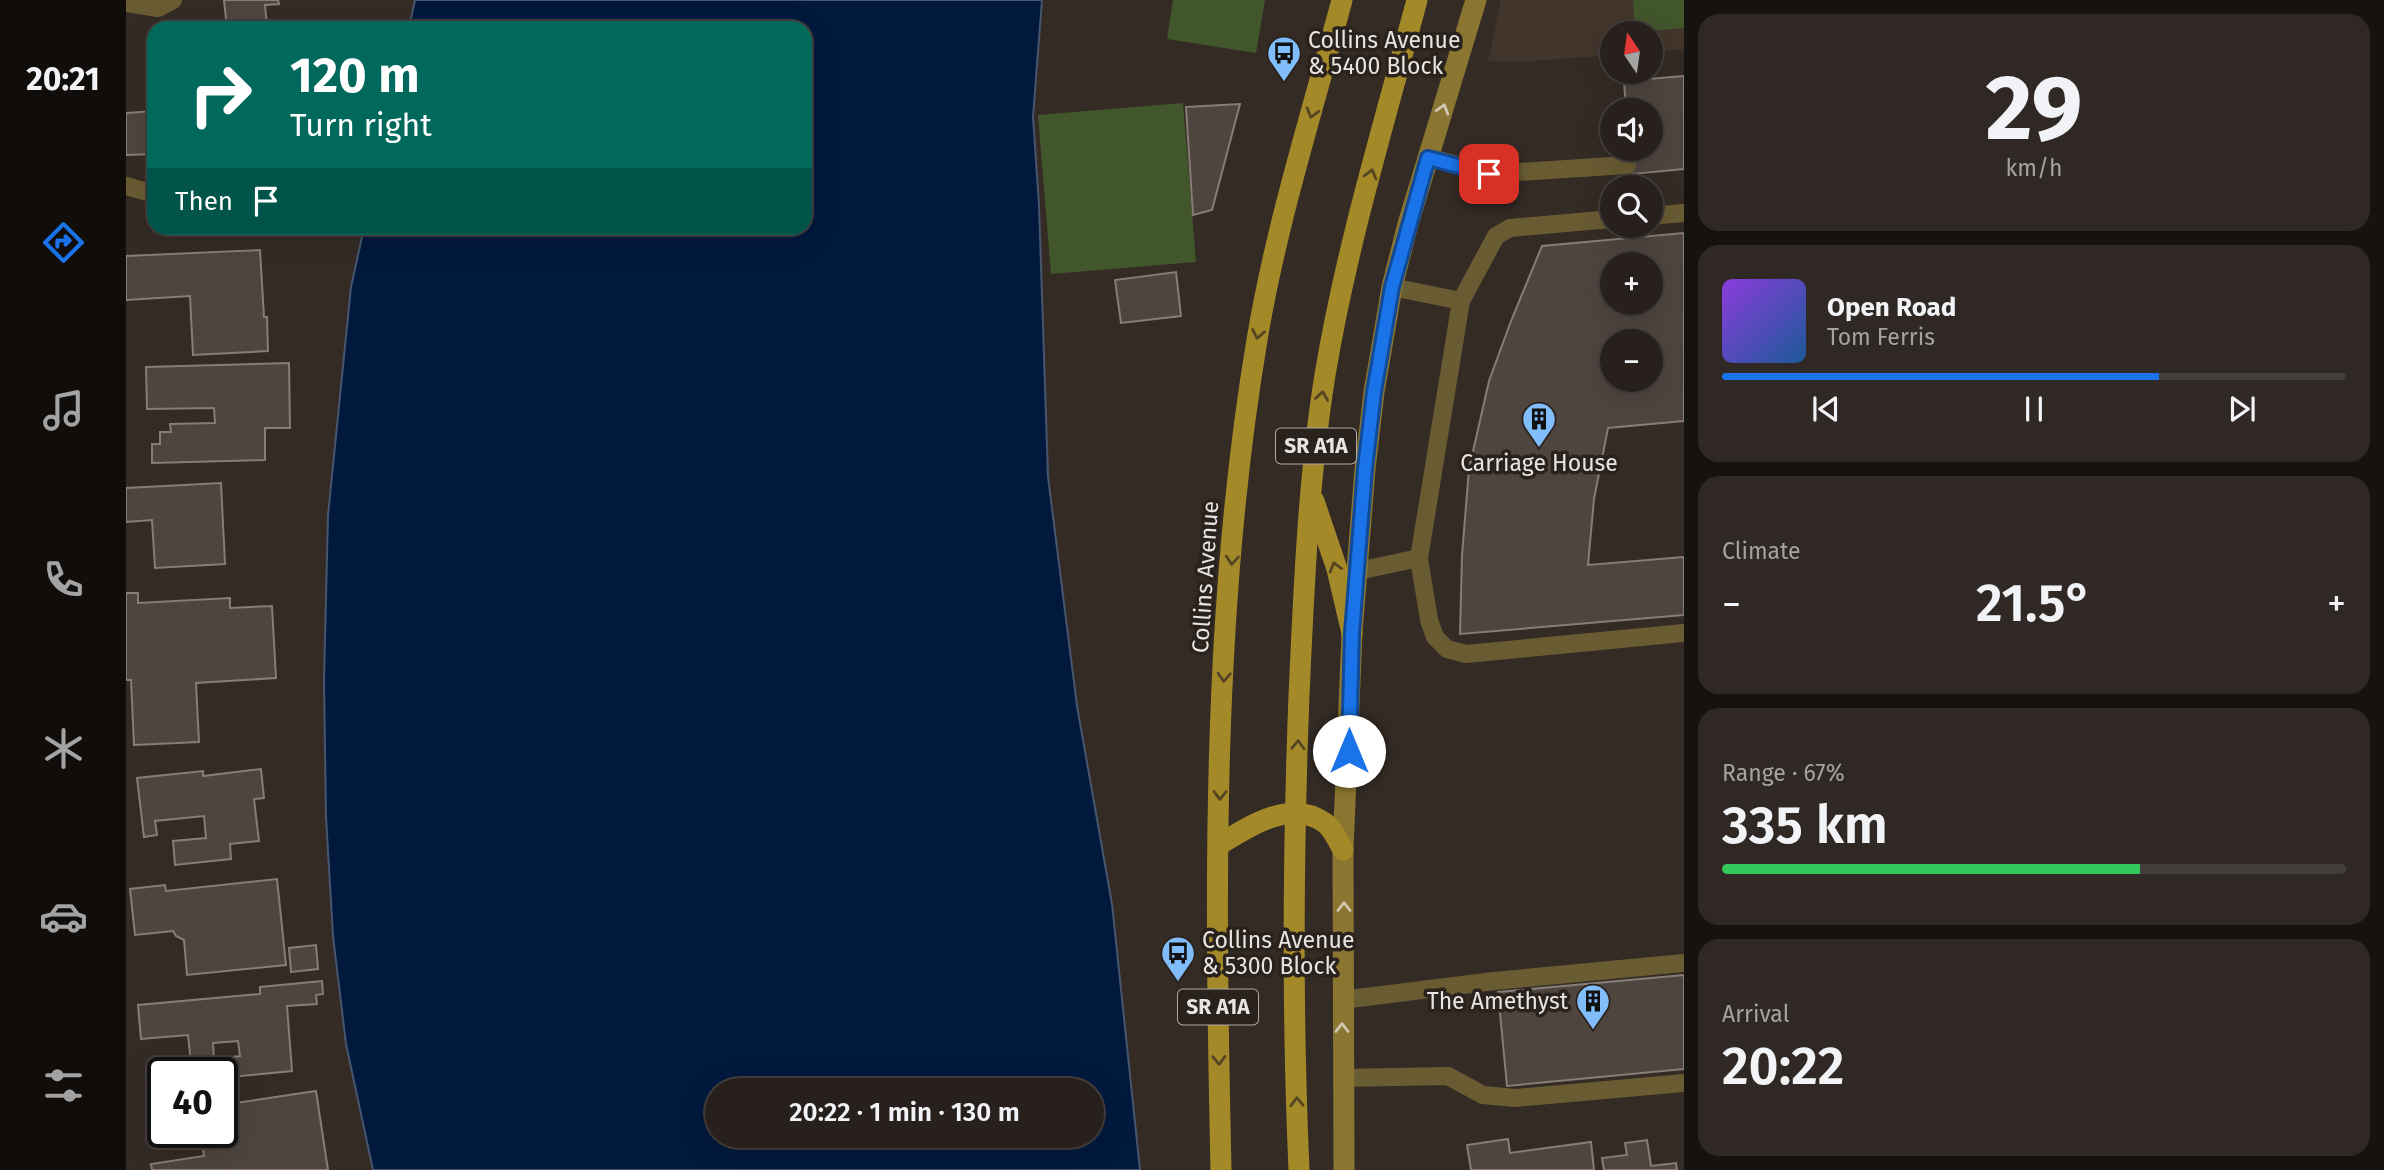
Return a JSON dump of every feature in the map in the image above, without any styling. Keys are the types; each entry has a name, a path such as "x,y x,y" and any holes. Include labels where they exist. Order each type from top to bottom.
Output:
{"main road":[{"name":"Collins Avenue","path":"1221,1170 1217,976 1219,845 1227,609 1240,467 1257,340 1282,217 1342,0"},
{"name":"SR A1A","path":"1299,1170 1296,814 1302,618 1311,490 1325,376 1348,262 1417,0"},
{"path":"1311,490 1336,569 1352,633"},
{"path":"1219,845 1267,818 1296,814 1313,817 1326,824 1343,850"}],"street":[{"path":"1344,1170 1343,850 1352,633 1372,405 1392,287 1476,0"}],"lane":[{"path":"126,3 158,8 173,0"},
{"path":"1428,158 1489,174 1627,165"},
{"path":"126,186 147,192"},
{"path":"1663,215 1684,213"},
{"path":"1600,220 1510,228 1496,236 1461,301 1419,558 1432,628 1435,637 1447,649 1466,654 1684,633"},
{"path":"1392,287 1461,301"},
{"path":"1358,571 1419,558"},
{"path":"1342,1000 1494,981 1684,963"},
{"path":"1342,1077 1448,1076 1483,1095 1515,1098 1684,1083"}],"shaded area":[{"path":"1501,0 1684,0 1684,49 1663,51 1663,21 1600,21 1600,56 1488,61"}],"green space":[{"path":"1173,0 1265,0 1256,53 1167,39"},
{"path":"1633,0 1684,0 1684,28 1663,30 1663,21 1634,21"},
{"path":"1183,103 1196,262 1051,274 1038,115"}],"water":[{"path":"415,0 1042,0 1033,117 1039,205 1048,477 1077,706 1112,904 1140,1170 373,1170 346,1044 333,936 326,817 324,680 328,515 351,287 362,235 812,235 812,21 410,21"}],"building":[{"path":"224,0 278,0 279,4 265,5 267,21 226,21"},
{"path":"1684,76 1684,169 1632,174 1631,161 1663,161 1663,98 1625,98 1624,84 1663,84 1663,78"},
{"path":"1240,104 1212,210 1193,215 1186,107"},
{"path":"147,112 147,154 126,155 126,113"},
{"name":"Carriage House","path":"1684,233 1684,421 1608,428 1594,499 1588,565 1684,557 1684,615 1460,634 1462,555 1469,469 1489,381 1542,246 1629,238 1663,238 1663,235"},
{"path":"260,250 268,351 193,355 190,296 126,300 126,256"},
{"path":"1176,272 1181,316 1121,323 1115,280"},
{"path":"289,363 290,428 265,428 265,460 152,463 152,444 160,444 160,432 171,432 170,424 215,423 214,408 147,409 146,367"},
{"path":"221,483 225,564 155,568 152,520 126,522 126,488"},
{"path":"126,593 138,593 138,603 230,598 230,608 272,606 276,678 196,683 199,742 134,745 131,680 126,680"},
{"path":"261,769 264,798 254,799 259,841 230,844 231,859 175,865 173,841 206,838 204,816 155,821 157,835 144,837 137,778 203,771 203,776"},
{"path":"277,879 286,965 187,975 184,940 173,931 135,935 130,889 165,885 166,891"},
{"path":"316,945 318,969 291,972 289,948"},
{"name":"The Amethyst","path":"1684,975 1684,1069 1507,1086 1498,992"},
{"path":"322,981 323,994 316,995 317,1004 287,1006 292,1071 238,1076 238,1057 231,1057 240,1056 238,1041 213,1043 214,1057 190,1057 188,1035 141,1039 138,1005 260,994 260,987"},
{"path":"316,1091 328,1170 152,1170 151,1164 204,1156 203,1148 238,1148 238,1103"},
{"path":"1508,1139 1510,1153 1591,1142 1594,1170 1471,1170 1467,1145"},
{"path":"1647,1140 1651,1166 1676,1163 1677,1170 1604,1170 1602,1158 1627,1155 1625,1143"}],"place":[{"name":"Collins Avenue & 5400 Block","path":"1284,83"},
{"name":"Carriage House","path":"1539,449"},
{"name":"Collins Avenue & 5300 Block","path":"1178,983"},
{"name":"The Amethyst","path":"1593,1031"}],"route":[{"path":"1349,751 1352,633 1365,469 1374,392 1392,287 1428,158 1489,174"}]}
